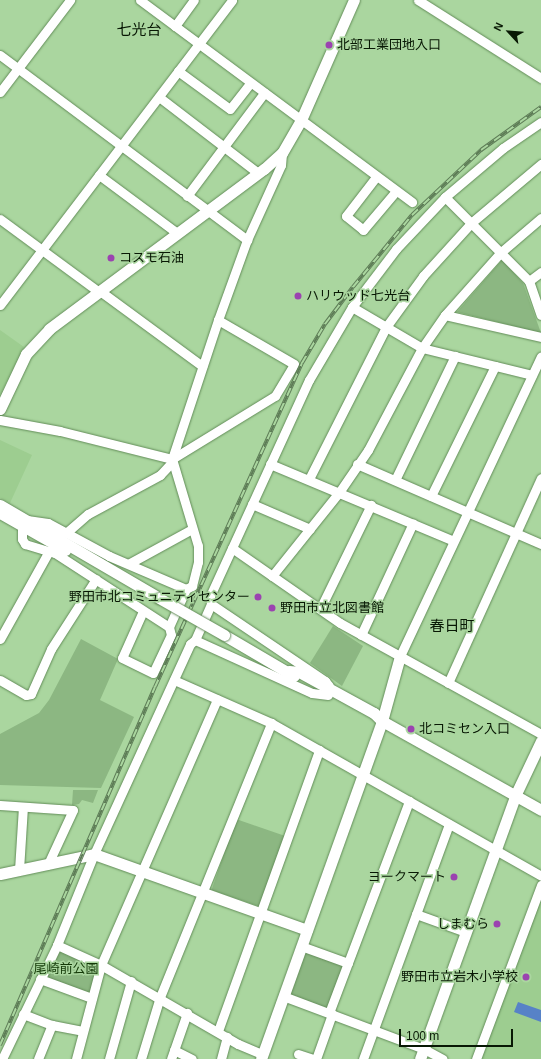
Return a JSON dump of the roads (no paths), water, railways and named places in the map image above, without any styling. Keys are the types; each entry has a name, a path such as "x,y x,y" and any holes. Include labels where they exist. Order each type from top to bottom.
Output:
{"street":[{"path":"0,92 70,0"},
{"path":"140,0 151,3 175,26 198,44 376,177 412,202"},
{"path":"175,26 194,0"},
{"path":"0,305 159,98 232,0"},
{"path":"0,409 32,347 49,329 206,210 258,173 282,153 301,120 354,0"},
{"path":"418,0 541,78"},
{"path":"0,55 120,147 247,240"},
{"path":"178,71 230,109 250,83"},
{"path":"187,196 264,93"},
{"path":"159,98 258,173"},
{"path":"2,1059 57,945 94,854 190,644 195,640 211,604 210,596 309,380 352,307 396,249 445,197 503,148 541,122"},
{"path":"143,611 122,658 153,673 170,634 169,627 186,590 192,586 198,562 198,546 172,461 218,320 247,240 280,165 282,153"},
{"path":"309,479 386,327 423,276 471,223 541,164"},
{"path":"267,166 275,178"},
{"path":"99,175 177,233"},
{"path":"376,177 346,216 364,230 396,191"},
{"path":"445,197 529,281 541,315"},
{"path":"272,576 340,491 356,464 368,450 422,348 445,315 500,253 541,218"},
{"path":"0,219 202,366"},
{"path":"529,281 541,272"},
{"path":"352,307 422,348 532,375"},
{"path":"445,315 541,337"},
{"path":"66,532 88,514 160,474 172,461 275,396 294,364 218,320"},
{"path":"395,480 455,356"},
{"path":"57,945 132,981 261,1056 382,722 400,656 541,357"},
{"path":"431,496 495,366"},
{"path":"0,420 60,431 172,461"},
{"path":"270,464 340,491 454,541"},
{"path":"356,464 541,544"},
{"path":"448,683 541,478"},
{"path":"252,504 310,529"},
{"path":"0,505 24,523 72,554 86,557 289,671 296,678 330,693 371,720 382,722 541,810"},
{"path":"320,609 371,505"},
{"path":"0,513 24,523 48,523 109,556 130,563 186,590"},
{"path":"24,523 22,539 25,544 49,551 96,579 169,627"},
{"path":"362,634 413,523"},
{"path":"130,563 192,529"},
{"path":"232,548 320,609 400,656 541,734"},
{"path":"0,639 49,551"},
{"path":"0,680 26,695 31,694 52,649 96,579"},
{"path":"211,604 326,681 330,693"},
{"path":"195,640 312,694 330,693"},
{"path":"174,680 271,723 363,773 541,876"},
{"path":"76,1059 82,1031 101,965 145,870 217,699"},
{"path":"141,1059 160,997 271,723"},
{"path":"422,1054 515,796 541,741"},
{"path":"218,1031 319,750"},
{"path":"298,1054 314,1059 348,963 410,801"},
{"path":"0,805 73,810 48,864"},
{"path":"19,870 23,807"},
{"path":"363,1059 449,824"},
{"path":"0,874 94,854 145,870 307,930"},
{"path":"476,1059 541,885"},
{"path":"416,914 466,932"},
{"path":"301,946 348,963"},
{"path":"40,979 92,998"},
{"path":"109,1059 132,981"},
{"path":"283,996 373,1030 422,1054 443,1059"},
{"path":"187,1013 173,1055 192,1059"},
{"path":"23,1014 52,1025 82,1031"},
{"path":"38,1059 52,1025"},
{"path":"221,1059 227,1037"}],"water":[{"path":"518,1002 541,1010 541,1022 514,1012"}],"railway":[{"path":"0,1045 155,687 302,363 325,324 412,215 481,150 541,107"}],"place":[{"name":"北部工業団地入口","path":"329,45"},
{"name":"コスモ石油","path":"111,258"},
{"name":"ハリウッド七光台","path":"298,296"},
{"name":"野田市北コミュニティセンター","path":"258,597"},
{"name":"野田市立北図書館","path":"272,608"},
{"name":"北コミセン入口","path":"411,729"},
{"name":"ヨークマート","path":"454,877"},
{"name":"しまむら","path":"497,924"},
{"name":"野田市立岩木小学校","path":"526,977"}],"district":[{"name":"七光台","path":"139,30"},
{"name":"春日町","path":"452,626"}],"park label":[{"name":"尾崎前公園","path":"66,969"}]}
